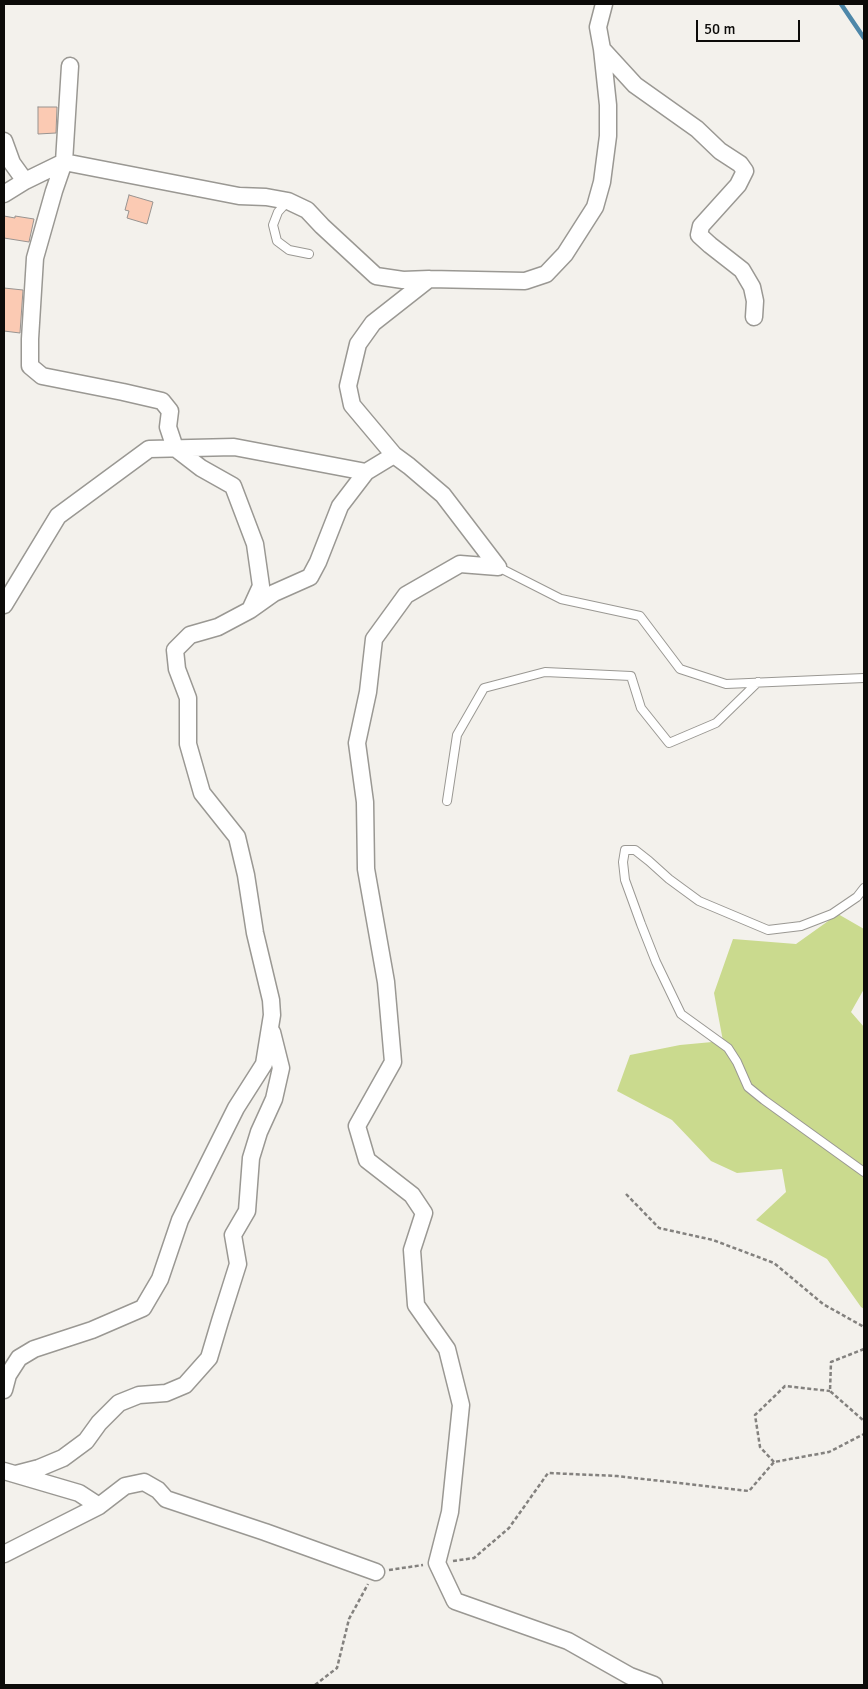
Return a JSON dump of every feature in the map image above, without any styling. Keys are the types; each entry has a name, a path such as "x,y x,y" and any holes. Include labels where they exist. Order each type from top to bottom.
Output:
{"street":[{"path":"4,194 25,181 64,162 239,196 266,196 288,201 307,210 376,276 403,280 525,281 546,274 565,254 596,207 602,182 608,136 608,105 598,26 604,5"},
{"path":"602,49 635,85 697,129 720,151 740,164 745,171 738,185 701,226 699,235 742,270 752,287 755,301 754,317"},
{"path":"70,66 64,162 35,258 30,366 42,376 162,401 170,412 168,428 175,448 201,468 233,486 255,544 261,586 250,610"},
{"path":"4,141 12,163 25,181"},
{"path":"429,279 373,322 358,344 348,386 352,406 394,455 442,496 498,567"},
{"path":"4,605 58,516 149,449 234,447 366,472"},
{"path":"4,1390 8,1375 20,1358 34,1349 92,1330 143,1308 160,1279 180,1220 188,1203 236,1108 264,1064 272,1015 255,933 246,875 237,837 202,793 188,744 188,698 178,668 175,650 190,635 218,627 250,610 274,593 310,577 318,562 340,506 366,472 394,455"},
{"path":"498,567 460,564 406,595 374,639 368,692 357,744 365,802 366,869 386,982 393,1062 357,1126 367,1160 412,1194 424,1213 412,1250 416,1305 447,1349 462,1405 450,1512 436,1563 455,1600 568,1641 630,1676 654,1685"},
{"path":"10,1473 39,1468 62,1458 86,1441 119,1403 139,1395 166,1393 185,1385 210,1358 238,1264 233,1235 247,1211 251,1158 259,1132 274,1100 281,1068 270,1027"},
{"path":"10,1473 79,1493 98,1506"},
{"path":"4,1554 98,1506 126,1486 144,1482 158,1490 166,1499 266,1532 376,1572"}],"lane":[{"path":"288,201 278,212 273,225 277,241 289,250 309,254"},
{"path":"498,567 561,599 640,616 680,669 726,684 864,678"},
{"path":"448,801 457,735 484,688 545,672 631,676 641,708 669,743 716,723 758,682"},
{"path":"864,888 857,897 832,914 801,926 768,930 699,901 635,850 625,850 623,862 625,880 638,915 656,962 680,1014 728,1048 737,1062 748,1087 864,1172"}],"path":[{"path":"626,1194 659,1228 714,1240 774,1263 823,1304 864,1327"},
{"path":"830,1392 831,1362 864,1349"},
{"path":"774,1462 760,1447 755,1415 785,1386 830,1392 864,1421"},
{"path":"315,1685 337,1668 349,1618 376,1572 474,1558 509,1528 548,1473 617,1476 749,1492 774,1462 829,1452 864,1434"}],"green space":[{"path":"838,914 864,929 864,989 851,1012 864,1027 864,1309 827,1259 756,1220 786,1192 782,1169 737,1173 711,1161 672,1120 617,1091 630,1055 680,1045 723,1041 714,993 733,939 796,944"}],"building":[{"path":"38,107 57,107 56,133 38,134"},
{"path":"129,195 153,202 147,224 127,218 129,211 125,210"},
{"path":"4,216 34,219 29,242 4,238"},
{"path":"4,288 23,290 20,333 4,331"}],"waterway":[{"path":"841,4 864,38"}]}
